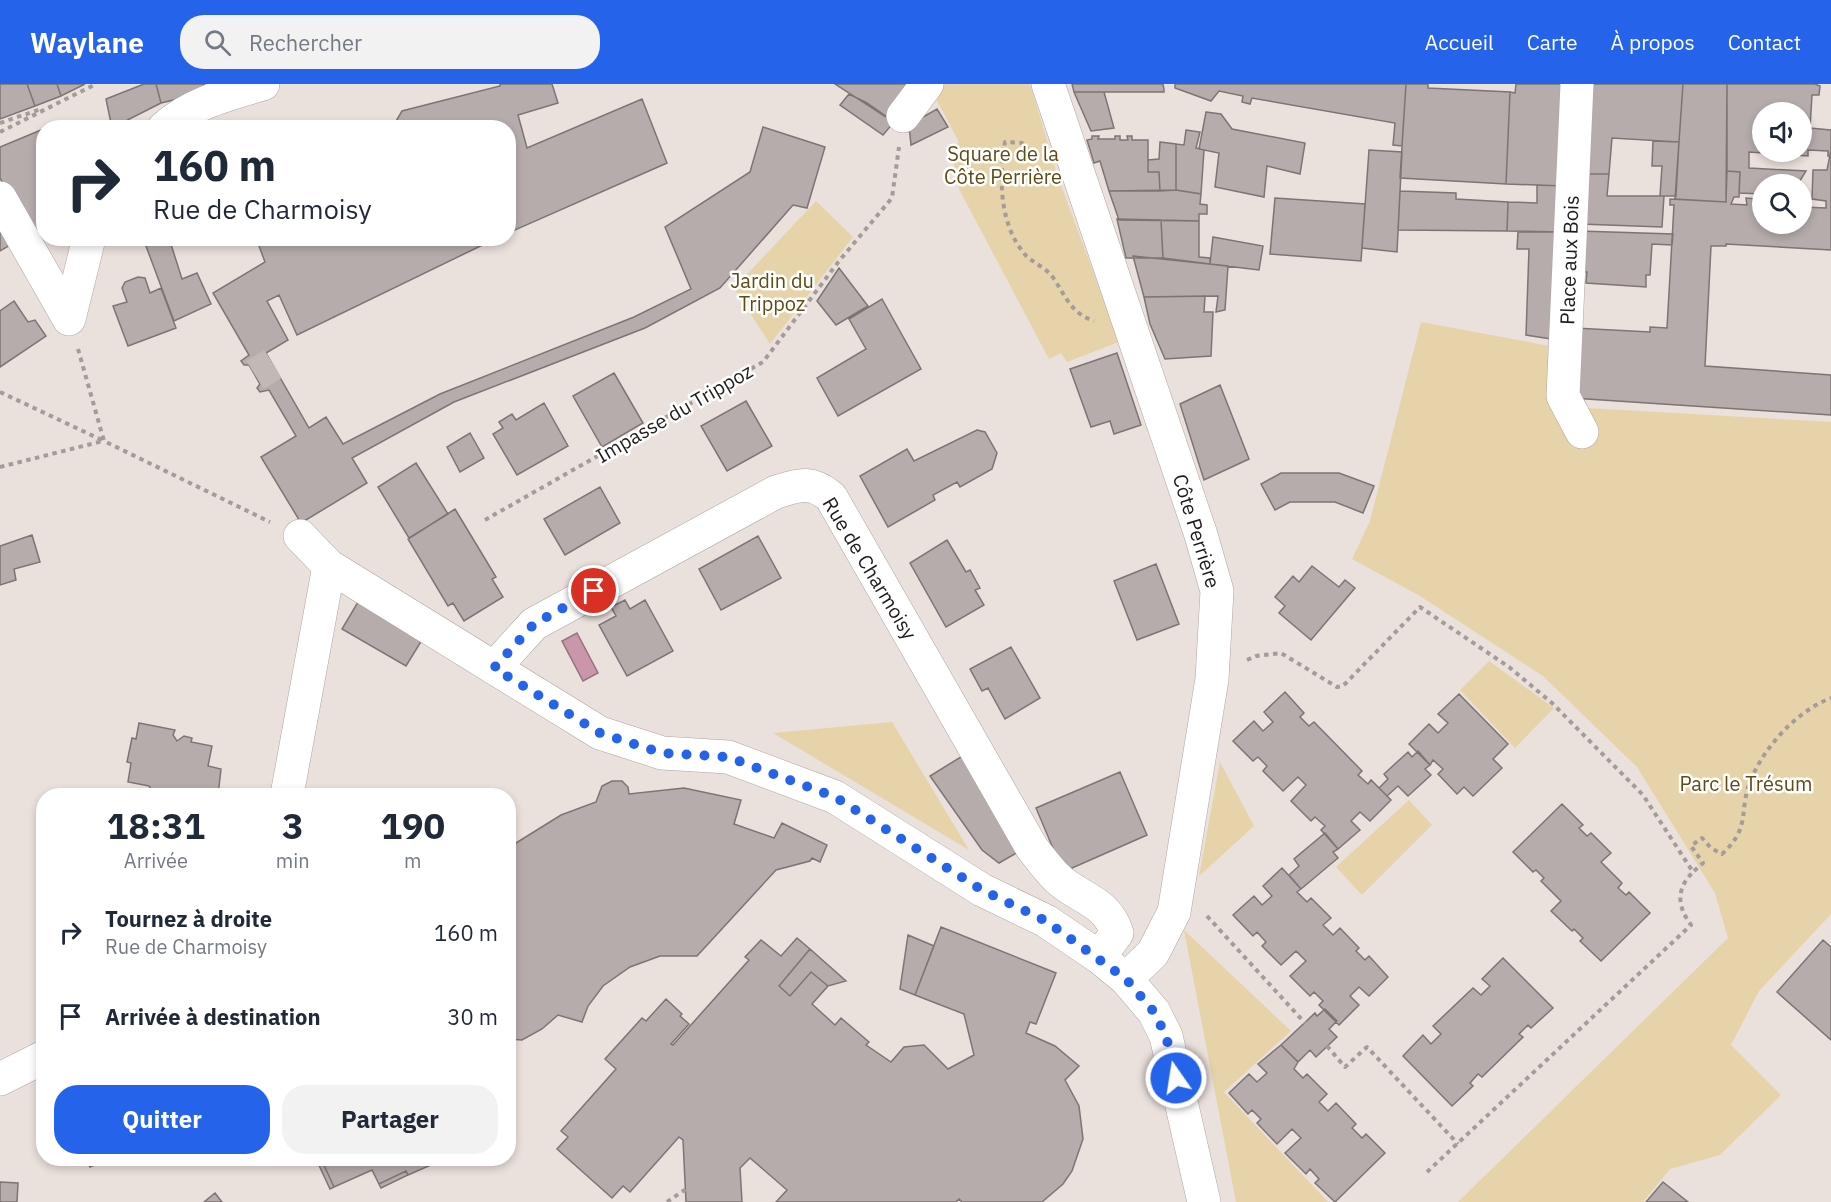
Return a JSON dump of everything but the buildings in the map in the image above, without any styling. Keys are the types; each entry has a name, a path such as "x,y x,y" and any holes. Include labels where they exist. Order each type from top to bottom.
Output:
{"street":[{"path":"172,120 210,100 263,84"},
{"path":"903,116 927,84"},
{"name":"Côte Perrière","path":"1048,84 1201,535 1216,591 1212,679 1174,912 1153,953 1126,979"},
{"name":"Place aux Bois","path":"1577,84 1563,396 1582,432"},
{"path":"0,198 69,319"},
{"path":"69,319 87,246"},
{"name":"Rue de Charmoisy","path":"494,668 534,624 776,492 807,485 819,487 831,497 1032,848 1057,879 1099,905 1112,920 1117,933 1099,957"},
{"path":"300,536 329,566 600,733 662,753 728,757 835,797 982,890 1046,921 1099,957 1126,979 1154,1012 1166,1036 1204,1202"},
{"path":"288,788 329,566"},
{"path":"0,1079 36,1061"}],"path":[{"path":"0,132 96,84"},
{"path":"0,123 59,103"},
{"name":"Impasse du Trippoz","path":"485,520 763,362 839,261 892,198 903,116"},
{"path":"1036,159 1022,143 1005,141 1001,168 1006,217 1023,252 1053,276 1068,304 1084,317 1100,323 1127,318"},
{"path":"69,319 104,441"},
{"path":"0,392 300,536"},
{"path":"0,467 104,441"},
{"path":"1212,679 1256,656 1281,653 1337,687 1343,686 1420,607 1509,667 1552,703 1643,795 1693,872"},
{"path":"1427,1172 1691,925 1680,903 1680,889 1703,863 1691,846 1702,838 1711,848 1722,854 1737,841 1751,779 1765,756 1785,728 1819,703 1831,698"},
{"path":"1178,885 1305,1023"},
{"path":"1327,1046 1345,1066 1367,1047 1458,1144"},
{"path":"667,1202 686,1189"}],"green space":[{"name":"Square de la Côte Perrière","path":"944,84 1030,84 1058,177 1119,342 1067,362 1061,353 1049,359 959,189 951,152 959,142 935,97"},
{"name":"Jardin du Trippoz","path":"816,201 853,237 770,344 734,288"},
{"name":"Parc le Trésum","path":"1421,322 1555,347 1552,406 1831,422 1831,914 1759,991 1731,1045 1781,1095 1720,1155 1670,1169 1643,1202 1458,1202 1728,938 1715,893 1637,767 1543,676 1420,596 1352,559 1370,521"},
{"path":"1489,661 1554,708 1515,748 1460,690"},
{"path":"892,722 969,850 773,733"},
{"path":"1220,762 1254,826 1199,876"},
{"path":"1409,800 1432,825 1362,895 1336,867"},
{"path":"1184,930 1291,1031 1224,1092 1328,1202 1236,1202"}],"shaded area":[{"path":"577,633 598,673 583,681 562,641"}],"tunnel":[{"path":"255,375 273,364"}],"route":[{"path":"594,591 534,624 515,642 494,668 600,733 662,753 728,757 835,797 982,890 1046,921 1099,957 1126,979 1154,1012 1166,1036 1176,1078"}]}
